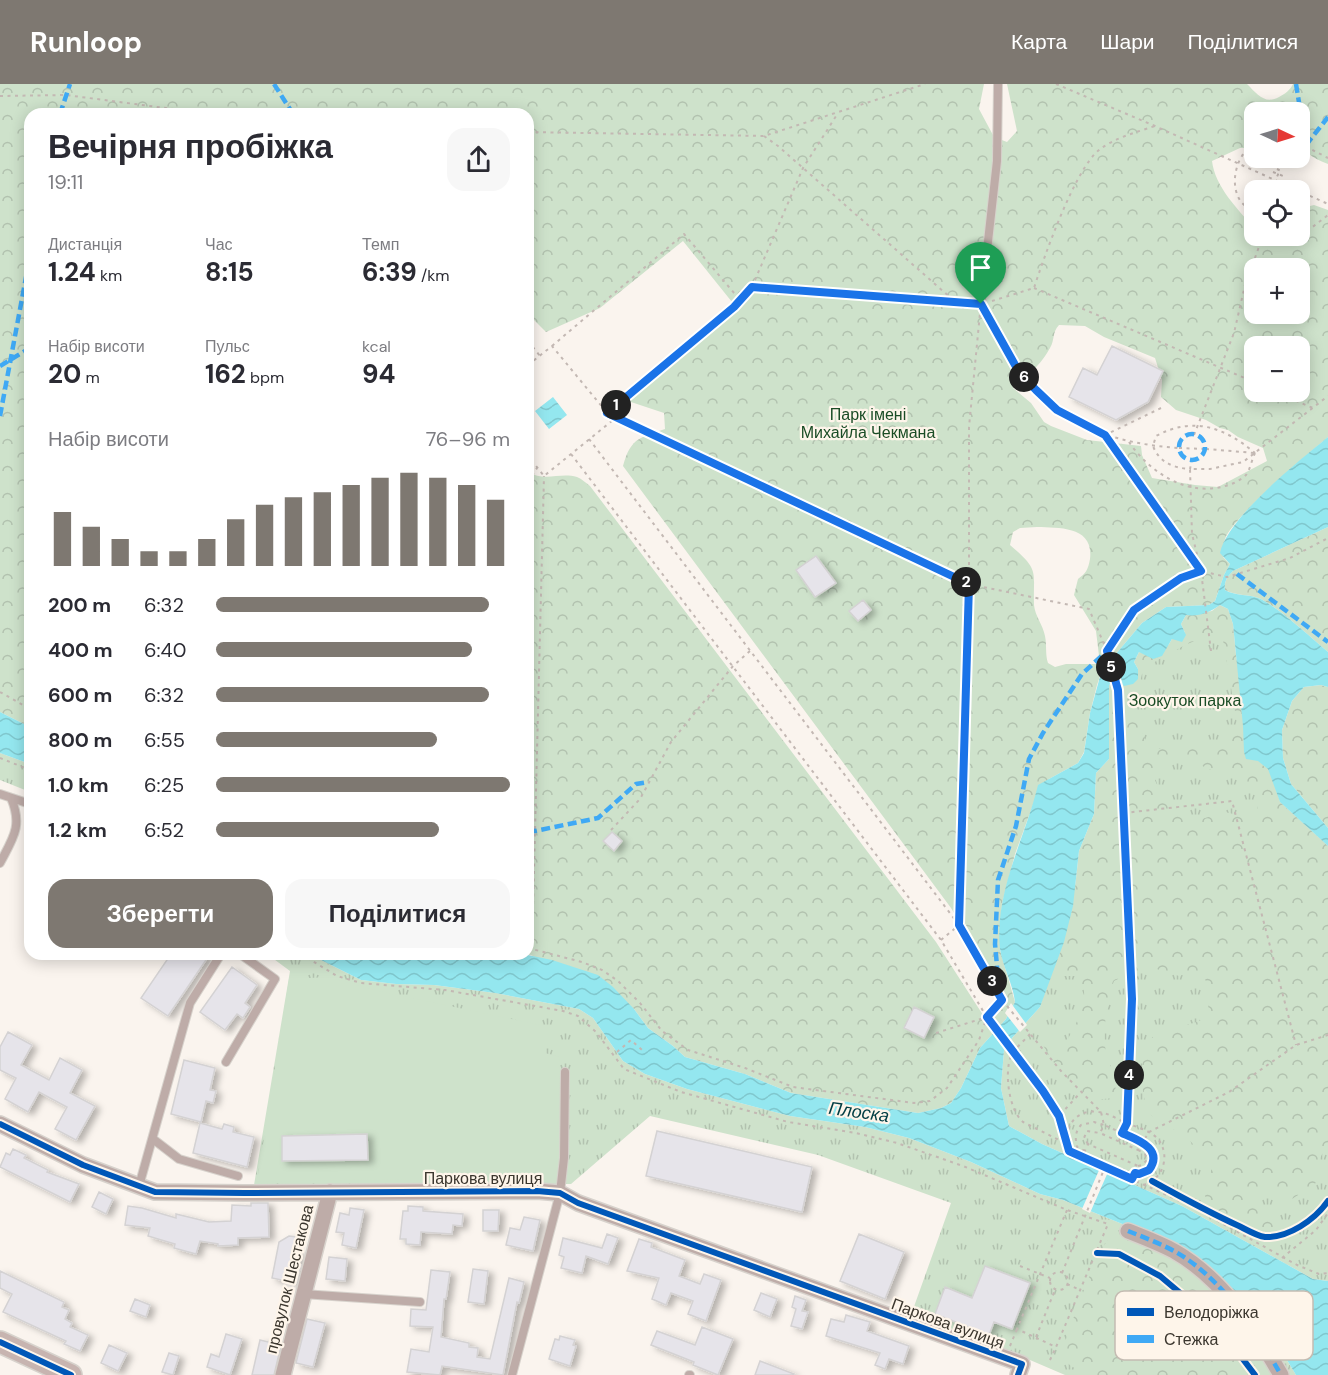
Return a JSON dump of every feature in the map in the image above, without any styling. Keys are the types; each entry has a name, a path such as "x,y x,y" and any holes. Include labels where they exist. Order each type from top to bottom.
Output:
{"street":[{"name":"Паркова вулиця","path":"0,1124 83,1165 155,1192 537,1191 560,1193 578,1203 1020,1370"},
{"name":"провулок Шестакова","path":"283,1375 330,1192"},
{"path":"1128,1231 1177,1252 1211,1278 1223,1291"},
{"path":"0,1342 71,1375"},
{"path":"1272,1360 1281,1375"}],"lane":[{"path":"981,304 997,160 998,84"},
{"path":"0,794 24,802"},
{"path":"0,863 16,832 17,820 11,798"},
{"path":"139,1186 190,1003 217,960"},
{"path":"226,1062 275,980 248,960"},
{"path":"512,1375 560,1193 564,1158 565,1072"},
{"path":"153,1139 179,1160 238,1176"},
{"path":"303,1294 420,1302"}],"path":[{"path":"534,132 764,136 926,84"},
{"path":"1056,84 1276,180"},
{"path":"0,96 66,95 165,108"},
{"path":"607,413 741,300 752,287 803,168 838,113"},
{"path":"1034,288 1046,253 1070,198 1098,150 1155,126"},
{"path":"764,136 954,301"},
{"path":"1310,149 1328,158"},
{"path":"1244,152 1238,162 1235,182 1244,204"},
{"path":"1273,171 1280,171"},
{"path":"1280,171 1283,176"},
{"path":"1276,180 1280,171"},
{"path":"1310,196 1328,204"},
{"path":"1310,229 1328,215"},
{"path":"534,361 684,234 741,300"},
{"path":"1194,435 1234,333 1245,285 1259,246"},
{"path":"752,287 981,304 1034,288 1244,378"},
{"path":"981,304 1019,372 1057,410 1105,435 1129,442 1153,446 1255,453"},
{"path":"941,940 959,925 969,584 969,427 981,304"},
{"path":"544,476 613,420 552,346"},
{"path":"534,348 540,356"},
{"path":"1255,453 1228,434 1190,425 1169,429 1156,436 1153,446 1157,457 1168,464 1190,468 1220,468 1242,462 1255,453 1328,396"},
{"path":"1299,402 1313,408"},
{"path":"1105,435 1161,408"},
{"path":"607,413 969,584 1089,609 1107,651 1118,690 1132,999 1127,1123 1119,1142"},
{"path":"1105,435 1201,571"},
{"path":"589,439 959,925 1002,1000 1024,1028 1101,1112 1156,1137 1165,1153 1162,1171 1144,1185"},
{"path":"1129,442 1135,452 1151,466 1190,489 1212,490 1233,484 1247,474 1255,453"},
{"path":"571,454 941,940 989,1021 1059,1116 1069,1151"},
{"path":"1192,459 1190,489 1192,534 1201,571 1212,651"},
{"path":"534,464 544,476 534,814"},
{"path":"534,473 537,468"},
{"path":"1107,651 1134,610 1181,578 1201,571 1225,576 1290,558 1328,538"},
{"path":"611,830 640,799 671,742 733,666 750,651"},
{"path":"0,692 24,706"},
{"path":"0,758 24,768"},
{"path":"1124,813 1232,801 1296,1045"},
{"path":"534,950 582,962 602,970 618,981 640,1003 662,1031 688,1050 746,1068 793,1087 914,1103 930,1101 947,1088 979,1040 987,1017 1002,1000"},
{"path":"311,960 337,976 361,983 445,990 563,1011 578,1016 596,1032 624,1069 681,1092 788,1122 856,1133 897,1143 963,1166 1067,1210 1108,1224 1050,1360"},
{"path":"936,1032 987,1017"},
{"path":"1030,1034 1011,1058 1009,1081 1012,1108 1023,1122 1065,1142 1069,1151 1191,1206 1282,1258 1319,1274 1328,1273"},
{"path":"1138,1150 1149,1132 1229,1092 1296,1045 1328,1035"},
{"path":"617,1052 631,1040 642,1050"},
{"path":"1059,1116 1081,1092"},
{"path":"1100,1133 1104,1125 1101,1112"},
{"path":"1067,1144 1068,1128 1071,1122 1085,1113 1101,1112"},
{"path":"1085,1151 1077,1147 1075,1135 1077,1130 1088,1123 1104,1125 1142,1142 1151,1150 1154,1160 1149,1170 1139,1174 1135,1173"},
{"path":"1087,1131 1100,1133 1145,1154 1147,1160 1142,1166 1138,1166 1088,1144 1084,1138 1087,1131"},
{"path":"1082,1157 1088,1144"},
{"path":"1132,1179 1138,1166"},
{"path":"1062,1273 1104,1168"},
{"path":"1152,1181 1206,1211 1263,1237"},
{"path":"1056,1347 1017,1329 1067,1210"},
{"path":"1282,1258 1316,1230 1328,1213"},
{"path":"1097,1253 1108,1253"},
{"path":"1020,1266 1050,1278"},
{"path":"1055,1273 1062,1273 1067,1278 1067,1284 1061,1290 1055,1290 1051,1286 1050,1278 1055,1273"},
{"path":"1067,1284 1080,1290"},
{"path":"1035,1338 1055,1290"}],"green space":[{"name":"Парк імені Михайла Чекмана","path":"0,84 984,84 979,109 994,137 1007,142 1017,131 1007,84 1247,84 1262,97 1270,100 1283,95 1293,84 1328,84 1328,164 1310,154 1310,102 1244,102 1244,148 1212,161 1222,189 1244,216 1244,246 1310,246 1310,206 1314,205 1328,210 1328,437 1272,487 1230,530 1224,541 1223,557 1230,564 1215,601 1209,605 1166,607 1142,623 1115,655 1110,667 1101,673 1090,713 1084,752 1078,763 1049,779 1034,802 1015,854 1002,904 1000,950 1015,1002 1006,1019 980,1048 961,1088 951,1103 941,1108 918,1113 791,1093 745,1074 685,1057 648,1028 634,1009 534,957 534,475 571,476 577,477 590,486 936,942 983,1015 1003,995 951,908 623,466 633,444 649,434 665,429 664,413 625,400 736,307 683,241 600,308 546,332 534,320 534,108 24,108 24,724 0,712","holes":["1059,325 1085,326 1104,337 1155,358 1162,380 1161,397 1176,410 1206,420 1263,448 1267,461 1218,487 1152,478 1142,455 1141,446 1087,440 1044,422 1031,403 1013,388 1014,381 1030,373 1044,358 1052,345 1054,333","1020,528 1056,528 1074,531 1081,535 1087,540 1090,548 1089,563 1086,571 1078,579 1074,595 1096,631 1100,664 1066,664 1055,667 1048,663 1045,636 1034,605 1033,571 1026,560 1010,545 1013,532"]},
{"path":"1328,527 1328,652 1269,604 1257,597 1229,592 1225,590 1225,587 1226,579 1233,571"},
{"name":"Зоокуток парка","path":"1220,605 1280,802 1328,846 1328,1281 1313,1279 1182,1206 1042,1144 1009,1126 1001,1088 1004,1050 1040,1007 1138,669"},
{"path":"1220,605 1228,609 1233,624 1244,752 1268,769 1280,802 1328,846 1328,1143 1319,1160 1318,1177 1315,1184 1292,1199 1265,1189 1257,1190 1253,1197 1255,1205 1270,1214 1277,1222 1281,1232 1280,1238 1207,1210 1205,1192 1213,1165 1201,1156 1187,1138 1155,1119 1146,1104 1142,1068 1143,1057 1150,1040 1162,1031 1195,1023 1209,1015 1207,986 1203,971 1194,971 1179,976 1144,965 1137,977 1120,978 1114,981 1107,1006 1105,1035 1106,1052 1115,1080 1115,1098 1091,1100 1061,1074 1041,1042 1049,1040 1064,1046 1078,1020 1084,1000 1081,983 1075,976 1051,976 1064,942 1073,906 1079,851 1094,814 1096,773 1109,759 1109,685 1138,669 1134,662 1139,652 1162,656 1172,639 1186,635 1181,624 1186,615 1212,611","holes":["1216,632 1222,634 1238,729 1232,739 1212,747 1160,749 1146,741 1139,725 1136,698 1142,674 1156,661","1169,755 1186,758 1254,788 1258,795 1258,806 1254,819 1225,812 1195,821 1187,820 1160,791 1153,776 1153,767 1162,757"]},
{"path":"1321,685 1328,687 1328,828 1291,784 1283,758 1282,730 1292,701 1304,687"},
{"path":"0,753 24,762 24,790 0,780"},
{"path":"275,960 321,960 361,980 434,985 495,993 579,1009 593,1018 623,1061 645,1074 687,1089 790,1116 865,1127 909,1138 971,1162 1040,1194 1063,1200 1157,1238 1221,1291 1115,1291 1115,1360 1287,1360 1296,1375 1065,1375 995,1345 911,1315 951,1203 818,1155 650,1116 571,1184 254,1185 290,971"},
{"path":"328,977 383,992 545,1026 545,1053 560,1057 556,1183 514,1185 386,1179 257,1182 289,979"},
{"path":"1127,1234 1148,1243 1200,1276 1214,1291 1115,1291 1115,1360 1253,1360 1247,1375 1090,1375 1067,1362 1064,1345 1084,1289 1104,1246 1111,1237"}],"water":[{"path":"553,397 567,415 549,429 535,411"},
{"name":"Плоска","path":"1328,437 1328,527 1233,571 1226,579 1225,590 1261,599 1287,617 1328,652 1328,687 1321,685 1304,687 1292,701 1282,730 1283,758 1291,784 1328,828 1328,846 1280,802 1268,769 1258,761 1246,759 1233,624 1228,609 1220,605 1204,613 1186,615 1181,624 1186,635 1182,642 1172,639 1162,656 1153,659 1139,652 1134,662 1138,669 1138,679 1133,684 1124,686 1118,678 1109,685 1109,759 1096,773 1094,814 1079,851 1073,906 1064,942 1040,1007 1004,1050 1001,1088 1009,1126 1042,1144 1182,1206 1313,1279 1328,1281 1328,1375 1296,1375 1287,1360 1313,1360 1313,1291 1221,1291 1157,1238 1063,1200 1040,1194 971,1162 909,1138 865,1127 790,1116 687,1089 645,1074 623,1061 593,1018 579,1009 495,993 434,985 361,980 321,960 534,960 534,956 552,960 598,975 634,1009 648,1028 685,1057 745,1074 791,1093 918,1113 941,1108 951,1103 961,1088 980,1048 1006,1019 1015,1002 1003,963 999,928 1006,886 1038,785 1078,763 1084,753 1090,713 1101,673 1110,667 1115,655 1142,623 1166,607 1209,605 1215,601 1230,564 1220,553 1226,539 1250,507"},
{"path":"0,712 24,724 24,762 0,753"}],"pier":[{"path":"1011,1003 1027,1025 1020,1032 1005,1013"},
{"path":"998,1023 1012,1041 1006,1050 991,1030"},
{"path":"1100,1168 1108,1172 1090,1213 1082,1209"}],"building":[{"path":"1112,346 1163,371 1148,402 1116,420 1069,397 1083,368 1097,375"},
{"path":"816,556 836,583 815,597 796,570"},
{"path":"863,600 871,610 858,621 849,611"},
{"path":"612,832 622,841 614,851 603,841"},
{"path":"167,960 206,960 168,1016 141,998"},
{"path":"232,967 257,985 245,1003 250,1007 243,1018 237,1014 225,1030 200,1012"},
{"path":"914,1007 934,1017 924,1038 904,1028"},
{"path":"8,1032 32,1045 21,1065 49,1080 60,1058 82,1070 70,1093 95,1106 76,1140 55,1129 67,1107 39,1092 28,1112 5,1099 16,1078 0,1070 0,1047"},
{"path":"184,1060 215,1068 210,1090 216,1091 213,1103 206,1101 201,1122 171,1114"},
{"path":"200,1123 222,1129 224,1124 234,1127 233,1132 254,1137 247,1167 193,1153"},
{"path":"657,1131 812,1167 802,1212 646,1176"},
{"path":"367,1134 368,1160 282,1161 282,1136"},
{"path":"13,1149 26,1155 24,1158 48,1170 47,1172 79,1184 70,1202 0,1167 6,1153 10,1155"},
{"path":"99,1192 113,1199 106,1214 92,1207"},
{"path":"251,1203 268,1203 269,1237 238,1238 238,1245 218,1246 218,1244 200,1241 196,1254 174,1248 175,1244 148,1236 150,1228 125,1225 128,1206 176,1218 176,1214 209,1222 231,1221 232,1205 251,1206"},
{"path":"408,1206 423,1207 423,1211 463,1214 462,1226 453,1225 452,1234 421,1232 420,1245 406,1244 406,1239 400,1239 403,1211 408,1211"},
{"path":"350,1208 364,1210 356,1248 342,1245 344,1233 336,1232 340,1213 349,1215"},
{"path":"483,1210 499,1210 498,1231 483,1231"},
{"path":"524,1217 540,1220 533,1251 506,1245 510,1228 520,1230"},
{"path":"607,1234 618,1238 608,1264 586,1256 582,1273 561,1268 564,1257 559,1255 563,1238 602,1248"},
{"path":"859,1234 904,1252 885,1299 840,1281"},
{"path":"289,1236 297,1237 294,1251 300,1252 297,1264 301,1265 296,1283 272,1278 279,1242"},
{"path":"639,1239 652,1243 651,1247 685,1260 679,1276 700,1284 704,1274 721,1280 706,1321 688,1314 693,1301 671,1293 666,1305 652,1299 659,1278 627,1271"},
{"path":"329,1257 347,1259 345,1281 326,1279"},
{"path":"985,1266 1030,1283 1012,1329 994,1322 989,1335 935,1314 945,1287 972,1298"},
{"path":"473,1269 488,1271 484,1304 468,1302"},
{"path":"431,1270 450,1272 446,1299 444,1299 441,1337 469,1343 469,1347 478,1348 477,1357 490,1359 509,1278 524,1282 519,1303 517,1302 503,1375 442,1366 440,1375 407,1372 411,1349 429,1352 433,1327 410,1326 411,1309 426,1310"},
{"path":"0,1271 64,1302 62,1307 69,1310 65,1319 72,1323 70,1327 88,1335 80,1351 64,1344 66,1341 3,1312 12,1294 0,1288"},
{"path":"761,1293 777,1299 770,1317 754,1310"},
{"path":"795,1296 806,1300 802,1311 808,1312 802,1329 791,1326 796,1309 792,1307"},
{"path":"135,1299 150,1305 146,1317 130,1311"},
{"path":"846,1315 870,1322 867,1331 909,1346 903,1364 889,1359 885,1369 875,1365 880,1353 826,1336 831,1319 844,1322"},
{"path":"307,1319 325,1323 313,1367 296,1363"},
{"path":"702,1327 733,1339 718,1375 693,1365 694,1362 651,1345 657,1331 695,1345"},
{"path":"226,1334 242,1339 230,1375 207,1367 211,1354 219,1357"},
{"path":"560,1336 575,1340 573,1345 576,1346 570,1366 549,1359 555,1339 559,1340"},
{"path":"260,1340 281,1345 274,1375 252,1375"},
{"path":"109,1345 127,1353 118,1371 101,1363"},
{"path":"169,1353 179,1356 173,1375 162,1372"},
{"path":"760,1361 794,1374 755,1375"}],"marked path":[{"path":"62,108 70,84"},
{"path":"274,84 289,108"},
{"path":"1296,84 1299,102"},
{"path":"1310,140 1328,117"},
{"path":"0,416 24,288"},
{"path":"0,366 24,352"},
{"path":"1192,434 1201,438 1205,447 1201,456 1192,460 1183,456 1179,447 1183,438 1192,434"},
{"path":"1237,574 1328,642"},
{"path":"999,988 995,944 998,880 1016,826 1029,759 1043,733 1082,674 1107,651"},
{"path":"534,831 598,818 636,784 648,782"},
{"path":"1128,1231 1174,1251 1207,1275 1223,1291"},
{"path":"1272,1360 1281,1375"}],"cycle path":[{"path":"0,1124 83,1165 155,1192 537,1191 560,1193 578,1203 1022,1364 1018,1375"},
{"path":"1152,1181 1217,1216 1265,1237 1274,1237 1292,1231 1316,1215 1328,1201"},
{"path":"1097,1253 1119,1254 1160,1276 1178,1291"},
{"path":"0,1342 71,1375"},
{"path":"1244,1360 1255,1375"}],"route":[{"path":"752,287 981,304 1019,372 1057,410 1105,435 1201,571 1181,578 1134,610 1107,651 1118,690 1132,999 1127,1123 1122,1133 1148,1145 1154,1160 1149,1170 1145,1173 1135,1173 1132,1179 1069,1151 1059,1116 987,1017 1002,1000 959,925 969,584 607,413 734,307 752,287"}]}
